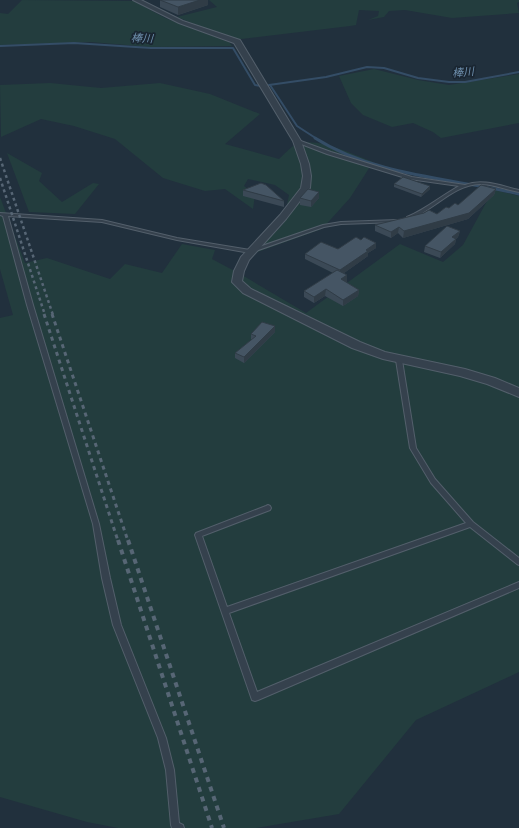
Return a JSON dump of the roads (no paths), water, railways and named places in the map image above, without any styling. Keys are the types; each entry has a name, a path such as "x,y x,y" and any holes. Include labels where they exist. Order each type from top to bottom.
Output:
{"street":[{"path":"136,0 181,22 237,42 297,141 307,176 305,188 284,217 250,252 239,271 237,282 247,291 356,345 400,360 461,372 491,381 519,393"}],"lane":[{"path":"297,141 329,153 411,178 465,186 481,183 519,191"},
{"path":"180,828 175,825 170,770 162,738 117,625 106,578 96,524 3,215 102,221 177,239 250,252 323,226 341,223 398,221 410,218 465,186"},
{"path":"400,360 413,448 433,481 471,524 519,562"},
{"path":"268,508 198,535 226,611 255,698 519,585"},
{"path":"226,611 471,524"}],"waterway":[{"name":"棒川","path":"0,46 74,43 151,48 233,48 255,85 261,86"},
{"name":"棒川","path":"269,85 326,77 367,67 384,68 418,78 449,82 465,82 519,72"},
{"path":"270,85 297,126 317,139"},
{"path":"315,138 338,151 363,161 388,168 519,194"}],"railway":[{"path":"0,158 53,315"},
{"path":"0,178 45,315"},
{"path":"44,314 118,541"},
{"path":"52,314 128,541"},
{"path":"118,540 212,828"},
{"path":"128,540 224,828"}]}
